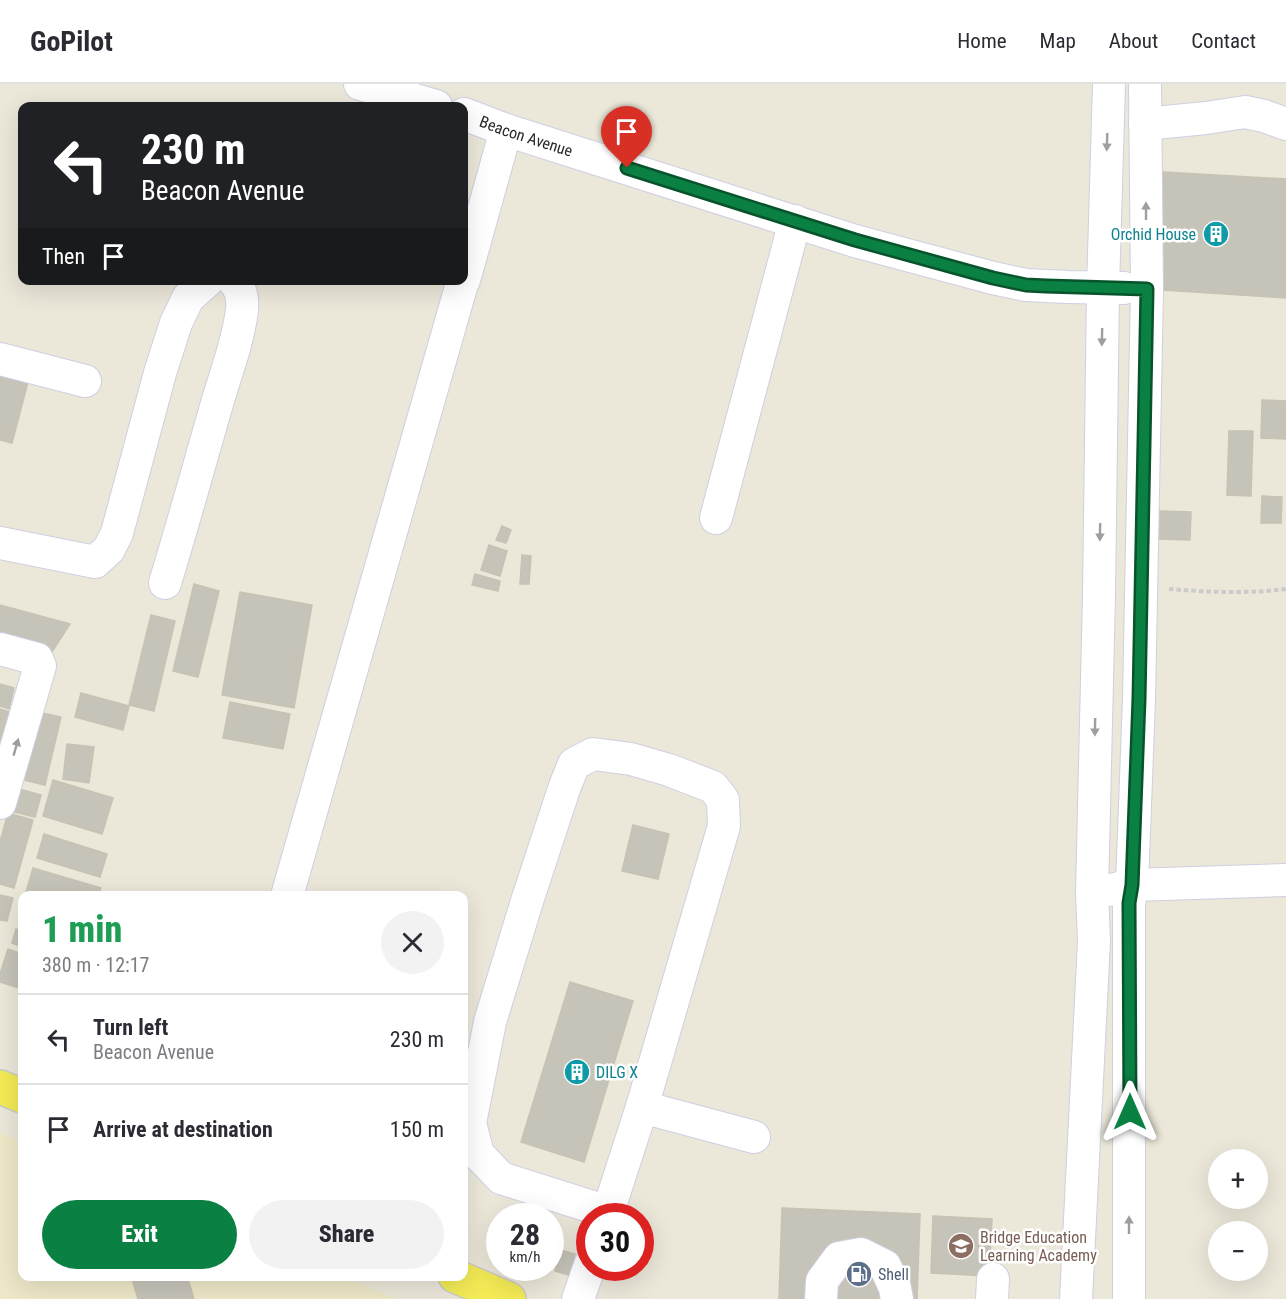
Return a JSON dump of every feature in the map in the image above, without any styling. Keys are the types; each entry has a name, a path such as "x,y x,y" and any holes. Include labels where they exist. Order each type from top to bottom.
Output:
{"main road":[{"path":"0,1087 18,1094"},
{"path":"467,1281 509,1299"}],"street":[{"path":"360,84 422,102"},
{"path":"1076,1299 1094,941 1092,893 1109,84"},
{"path":"1129,1299 1129,903 1132,885 1139,699 1147,289 1145,84"},
{"path":"1145,124 1245,112 1286,124"},
{"name":"Beacon Avenue","path":"468,116 506,130 855,240 993,278 1026,285 1147,289"},
{"path":"468,263 506,130"},
{"path":"717,518 795,221"},
{"path":"0,543 95,562 109,549 117,533 157,383 176,323 188,298 202,285"},
{"path":"165,583 236,336 242,309 242,294 237,285"},
{"path":"288,891 462,285"},
{"path":"0,359 85,381"},
{"path":"0,649 37,660 40,666 0,803"},
{"path":"576,1203 501,1178 478,1154 470,1123 490,1022 565,786 574,764 593,754 631,759 669,770 713,786 723,801 724,826 611,1203"},
{"path":"1092,893 1132,885 1286,880"},
{"path":"642,1107 754,1137"},
{"path":"1085,1113 1130,1112"},
{"path":"821,1299 822,1281 839,1258 861,1254 885,1266 895,1288 897,1299"},
{"path":"578,1299 584,1281"}],"path":[{"path":"1141,587 1196,591 1286,589"}],"shaded area":[{"path":"0,1132 18,1140 18,1281 353,1281 397,1299 0,1299"}],"building":[{"name":"Orchid House","path":"1146,171 1286,179 1286,298 1147,289"},
{"path":"0,375 28,382 12,443 0,440"},
{"path":"1262,400 1286,401 1286,439 1261,438"},
{"path":"1229,431 1253,431 1251,496 1227,495"},
{"path":"1262,496 1282,497 1281,523 1261,523"},
{"path":"1158,511 1191,512 1190,540 1157,539"},
{"path":"502,526 511,530 506,543 496,540"},
{"path":"489,545 507,551 500,576 481,570"},
{"path":"522,555 531,556 529,584 520,584"},
{"path":"475,574 500,581 498,591 472,585"},
{"path":"194,584 219,591 198,677 173,671"},
{"path":"240,592 312,605 294,708 222,695"},
{"path":"0,605 70,624 52,652 0,638"},
{"path":"151,615 175,621 154,711 129,705"},
{"path":"0,684 14,688 9,709 0,706"},
{"path":"81,693 129,706 123,730 75,717"},
{"path":"230,702 290,714 283,749 223,738"},
{"path":"0,709 9,712 0,741"},
{"path":"33,711 61,717 45,785 19,779"},
{"path":"67,744 94,747 89,783 63,779"},
{"path":"53,780 113,798 102,834 43,816"},
{"path":"12,787 41,795 35,817 6,810"},
{"path":"8,813 33,820 14,888 0,884 0,842"},
{"path":"633,825 669,834 658,879 622,871"},
{"path":"44,834 107,854 100,877 37,858"},
{"path":"33,868 101,888 100,891 26,891"},
{"path":"0,895 13,898 7,921 0,920"},
{"path":"16,929 18,930 18,945 12,943"},
{"path":"8,949 18,953 18,988 0,982 0,974"},
{"name":"DILG X","path":"570,982 633,1001 584,1162 521,1142"},
{"path":"782,1208 920,1214 917,1299 779,1299"},
{"name":"Bridge Education Learning Academy","path":"933,1216 992,1219 989,1276 931,1273"},
{"path":"564,1251 575,1254 569,1275 564,1274"},
{"path":"133,1281 189,1281 194,1299 138,1299"}],"place":[{"name":"Orchid House","path":"1216,234"},
{"name":"DILG X","path":"577,1072"},
{"name":"Bridge Education Learning Academy","path":"961,1246"},
{"name":"Shell","path":"859,1274"}],"route":[{"path":"627,168 855,240 993,278 1026,285 1147,289 1139,699 1132,885 1129,903 1130,1112"}]}
